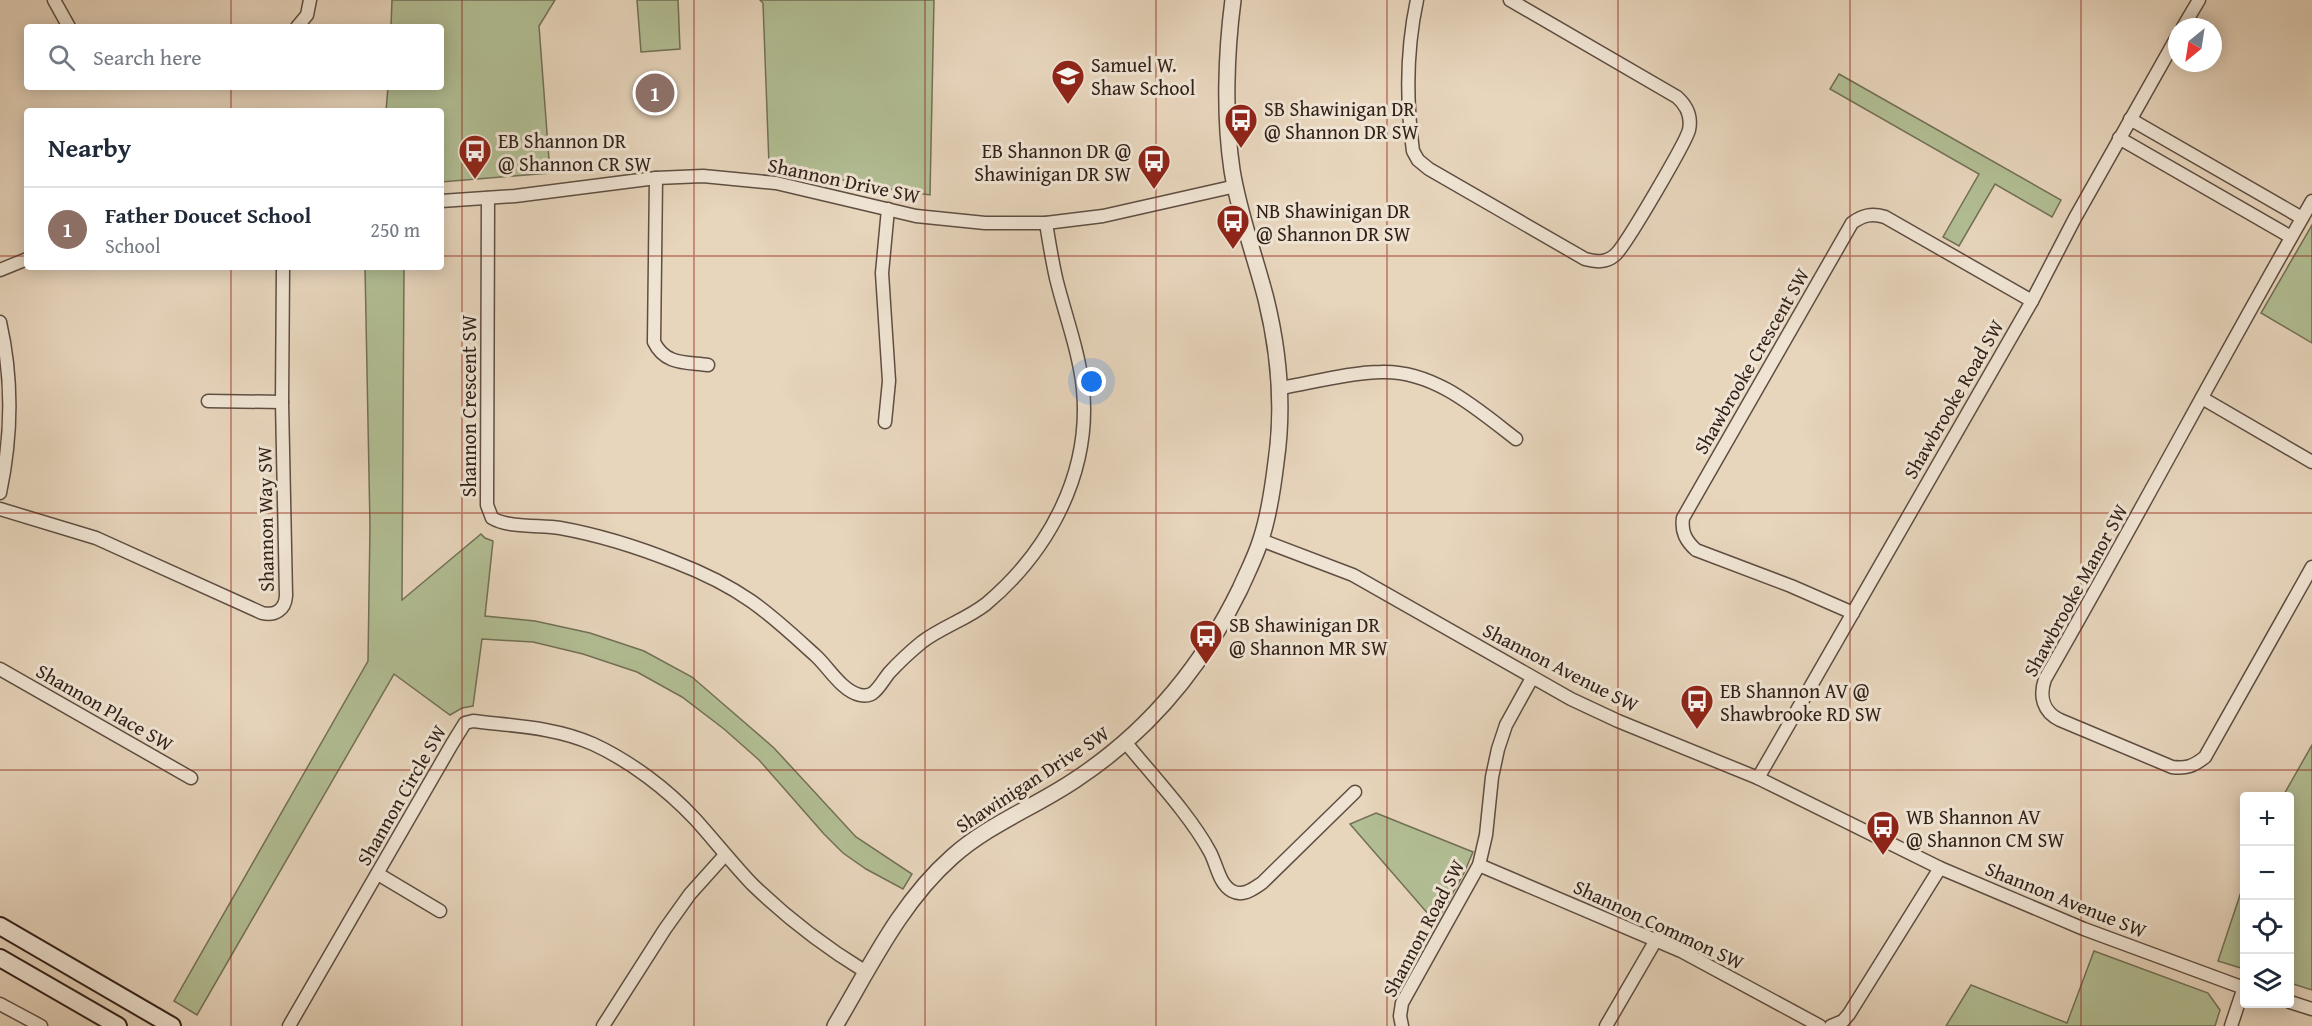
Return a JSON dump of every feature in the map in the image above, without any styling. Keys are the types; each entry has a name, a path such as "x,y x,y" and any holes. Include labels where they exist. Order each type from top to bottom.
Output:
{"main road":[{"path":"0,926 172,1026"},
{"path":"0,958 118,1026"}],"street":[{"path":"54,0 67,24"},
{"path":"299,24 306,15 310,0"},
{"name":"Shawinigan Drive SW","path":"835,1026 906,908 951,859 995,825 1073,782 1126,742 1174,694 1226,618 1261,540 1276,459 1281,388 1266,300 1232,168 1227,78 1233,0"},
{"path":"1417,0 1412,23 1407,79 1412,144 1418,160 1429,169 1585,259 1604,261 1615,256 1622,247 1654,192 1689,131 1689,113 1684,103 1677,97 1510,0"},
{"path":"2188,18 2199,0"},
{"name":"Shawbrooke Road SW","path":"1758,778 2032,302 2075,218 2168,53"},
{"path":"2130,119 2302,218"},
{"path":"2119,138 2291,237"},
{"name":"Shannon Drive SW","path":"444,201 488,198 656,178 703,176 776,183 916,216 946,220 1046,224 1103,216 1236,186"},
{"path":"656,178 654,342 663,356 671,360 708,364"},
{"name":"Shannon Crescent SW","path":"488,198 487,505 492,518 504,523 561,528 596,537 674,562 701,574 752,601 818,657 845,687 862,696 871,695 876,691 890,673 922,642 983,606 1018,574 1050,532 1070,488 1077,469 1082,438 1083,389 1070,324 1056,279 1046,224"},
{"name":"Shawbrooke Manor SW","path":"2312,201 2115,558 2045,679 2041,693 2048,711 2060,720 2172,767 2192,766 2205,757 2312,567"},
{"path":"885,422 890,381 882,273 888,209"},
{"name":"Shawbrooke Crescent SW","path":"1853,613 1791,586 1696,550 1684,535 1682,526 1689,508 1852,223 1865,215 1875,214 1885,217 2032,302"},
{"path":"0,270 24,260"},
{"name":"Shannon Way SW","path":"0,509 96,538 262,614 276,612 284,605 286,596 282,402 283,270"},
{"path":"0,322 8,364 10,407 8,444 0,493"},
{"path":"1281,388 1380,372 1397,372 1428,381 1452,392 1516,439"},
{"path":"2202,398 2312,462"},
{"path":"208,401 282,402"},
{"name":"Shannon Avenue SW","path":"1261,540 1353,575 1532,678 1618,721 1758,778 1940,868 2084,929 2240,986"},
{"name":"Shannon Place SW","path":"0,669 191,778"},
{"name":"Shannon Road SW","path":"1402,1026 1400,1016 1402,1003 1454,914 1479,865 1486,834 1492,777 1498,748 1506,725 1532,678"},
{"name":"Shannon Circle SW","path":"289,1026 456,737 465,723 473,721 526,726 568,735 593,744 624,762 670,796 782,912 825,946 866,972"},
{"path":"1126,742 1190,822 1210,852 1222,881 1230,891 1237,893 1245,893 1262,883 1355,792"},
{"path":"603,1026 665,928 690,894 725,855"},
{"name":"Shannon Common SW","path":"1479,865 1656,939 1820,1026"},
{"path":"1831,1026 1843,1021 1849,1014 1940,868"},
{"path":"378,874 440,911"},
{"path":"1606,1026 1656,939"},
{"path":"2231,1026 2240,999"},
{"path":"0,1004 41,1026"},
{"path":"2294,1004 2312,1009"}],"green space":[{"path":"392,0 555,0 539,26 550,173 444,182 444,108 386,108 388,90 444,90 444,24 391,24"},
{"path":"637,0 678,0 680,49 641,52"},
{"path":"760,0 934,0 930,195 769,165 763,3"},
{"path":"1839,74 2061,200 2052,217 1995,184 1959,246 1943,237 1979,174 1830,89"},
{"path":"2312,225 2312,343 2261,313"},
{"path":"365,270 404,270 402,600 481,534 493,541 485,616 535,621 590,633 644,651 692,677 774,748 856,837 912,874 903,889 866,869 843,853 759,760 724,729 682,697 637,672 583,654 533,642 482,639 473,706 462,708 450,715 394,674 197,1015 174,1001 368,661 370,527"},
{"path":"2312,745 2312,990 2294,984 2294,792 2285,792"},
{"path":"1376,813 1473,852 1436,923 1350,824"},
{"path":"2240,895 2240,968 2218,961"},
{"path":"2094,951 2208,993 2220,1010 2215,1026 1946,1026 1971,985 2067,1023"}],"place":[{"name":"Father Doucet School","path":"655,93"},
{"name":"Samuel W. Shaw School","path":"1068,105"},
{"name":"SB Shawinigan DR @ Shannon DR SW","path":"1241,149"},
{"name":"EB Shannon DR @ Shannon CR SW","path":"475,180"},
{"name":"EB Shannon DR @ Shawinigan DR SW","path":"1154,190"},
{"name":"NB Shawinigan DR @ Shannon DR SW","path":"1233,250"},
{"name":"SB Shawinigan DR @ Shannon MR SW","path":"1206,665"},
{"name":"EB Shannon AV @ Shawbrooke RD SW","path":"1697,730"},
{"name":"WB Shannon AV @ Shannon CM SW","path":"1883,856"}]}
